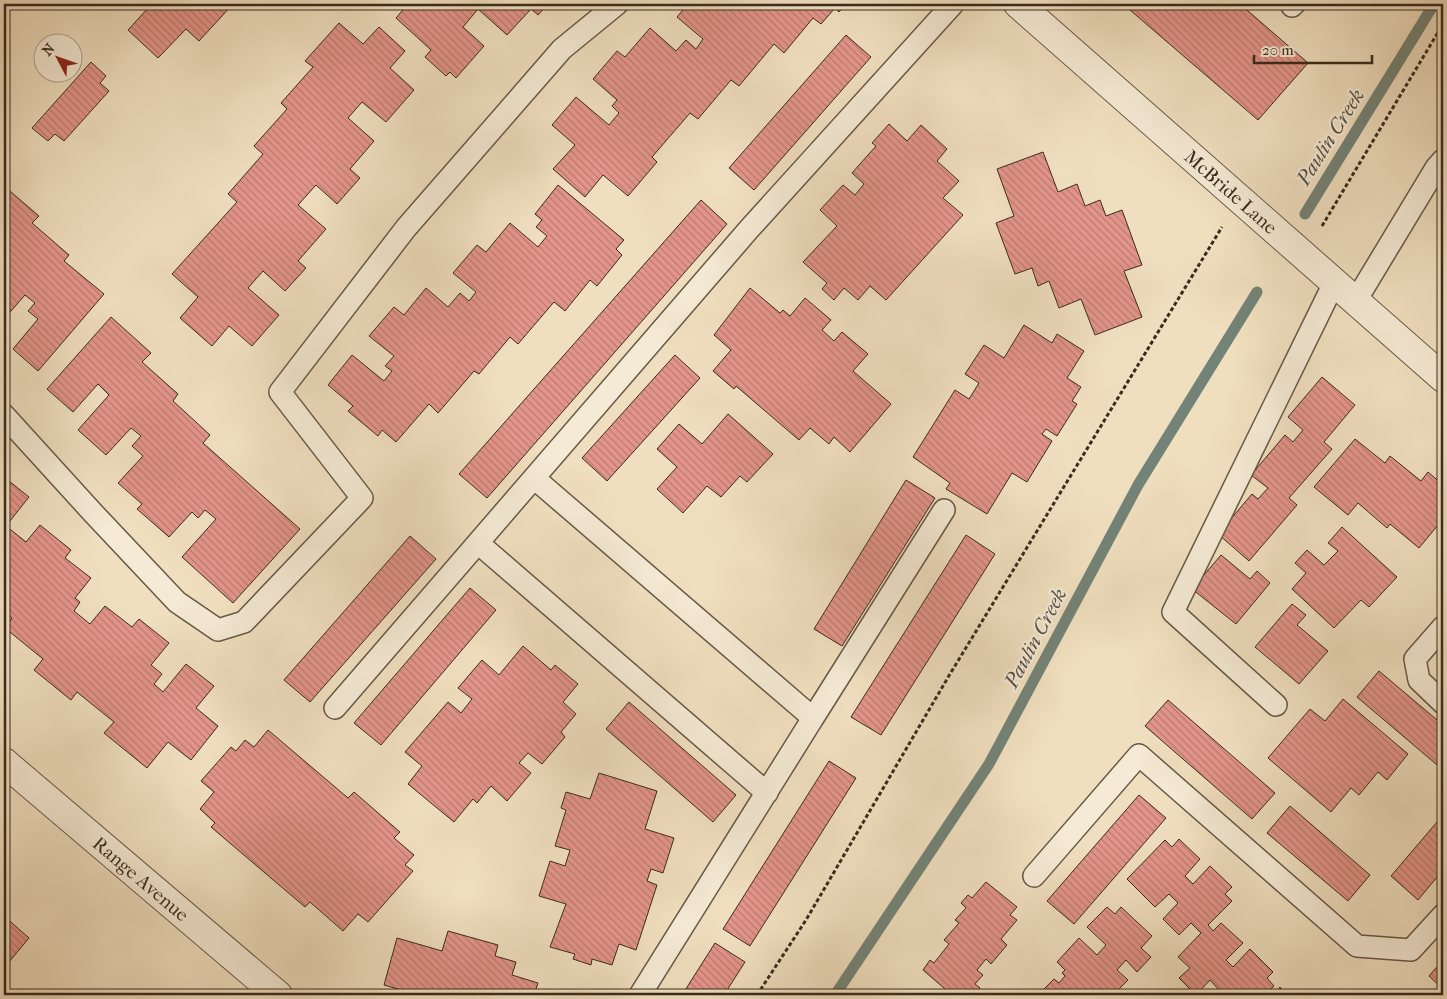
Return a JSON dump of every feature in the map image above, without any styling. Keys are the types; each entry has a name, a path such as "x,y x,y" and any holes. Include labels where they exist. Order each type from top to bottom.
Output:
{"street":[{"name":"McBride Lane","path":"1018,4 1443,378"},
{"name":"Range Avenue","path":"4,762 278,995"}],"lane":[{"path":"4,415 177,602 218,630 244,622 362,498 280,392 406,228 562,49 616,4"},
{"path":"336,708 750,228 953,4"},
{"path":"1355,302 1417,198 1443,160"},
{"path":"1276,705 1173,612 1334,283"},
{"path":"534,478 813,718"},
{"path":"640,995 944,510"},
{"path":"478,543 767,792"},
{"path":"1443,627 1415,659 1419,680 1443,703"},
{"path":"1034,876 1140,755 1356,946 1411,950 1443,915"}],"path":[{"path":"1303,256 1443,24"},
{"path":"757,995 806,920 966,648 1239,199"}],"building":[{"path":"146,4 233,4 199,41 186,29 158,58 128,30 149,7"},
{"path":"408,4 548,4 538,15 531,9 507,35 478,9 463,27 484,46 456,78 450,72 446,76 425,57 431,50 396,18"},
{"path":"688,4 846,4 839,12 835,8 821,24 813,18 784,53 774,44 739,86 731,80 698,119 690,113 652,157 657,162 628,196 603,175 585,197 553,169 575,145 552,125 576,97 609,125 619,113 612,106 617,100 593,79 617,51 625,57 650,28 676,51 686,40 696,49 703,39 677,17"},
{"path":"1123,4 1240,4 1308,63 1258,120"},
{"path":"339,23 363,44 379,27 405,51 390,68 414,90 386,122 362,102 348,118 374,141 350,169 360,178 337,204 316,185 298,205 326,229 298,261 306,268 285,291 263,271 248,288 279,315 252,346 229,326 212,346 180,318 198,297 172,274 237,202 228,194 263,154 254,146 287,109 281,103 313,67 305,61"},
{"path":"846,35 871,57 754,190 729,168"},
{"path":"91,62 106,76 100,83 109,91 64,141 55,134 48,141 32,128 73,82 82,82 82,72"},
{"path":"889,124 907,141 921,125 947,149 937,161 959,181 943,198 963,215 886,300 870,286 858,300 844,288 834,300 822,289 827,283 803,262 837,226 820,210 843,185 855,195 864,184 852,173 876,146 872,143"},
{"path":"1043,152 1058,192 1077,184 1085,206 1100,200 1106,216 1122,210 1142,265 1124,271 1142,317 1095,335 1081,299 1059,308 1049,281 1038,286 1032,268 1015,274 996,223 1014,216 997,169"},
{"path":"558,185 624,240 616,249 622,255 597,286 590,280 565,311 554,302 518,344 510,337 479,374 474,371 438,413 429,404 396,442 382,430 378,436 348,411 353,406 328,385 352,355 384,381 392,371 385,366 394,356 369,336 394,307 404,315 426,288 448,307 460,293 469,301 476,292 453,273 477,245 486,252 510,223 538,247 547,236 536,227 542,220 535,214"},
{"path":"4,186 39,216 32,223 69,255 64,261 104,294 38,371 13,349 38,319 28,311 35,303 25,295 4,319"},
{"path":"701,200 727,224 487,498 459,474"},
{"path":"750,288 780,313 783,310 790,316 805,298 831,320 822,330 834,341 842,332 868,354 853,371 891,404 850,452 834,437 829,444 810,428 799,440 736,386 734,389 713,371 731,350 714,335"},
{"path":"111,317 151,353 142,362 178,394 173,401 210,435 203,443 300,529 233,603 182,557 216,519 205,510 198,518 192,512 169,537 137,509 142,504 118,483 143,456 132,446 141,436 131,428 106,455 78,430 109,395 98,384 73,412 47,389"},
{"path":"1024,325 1052,343 1057,334 1084,351 1067,378 1081,387 1072,401 1077,404 1057,436 1046,429 1042,434 1052,441 1027,482 1012,473 987,514 946,489 950,483 913,457 955,390 969,399 979,383 965,374 984,345 1004,358"},
{"path":"675,355 700,378 607,481 582,458"},
{"path":"1322,377 1355,405 1324,442 1332,449 1289,498 1297,505 1249,561 1218,534 1252,494 1258,499 1268,488 1251,475 1285,435 1293,442 1303,430 1288,417"},
{"path":"728,414 773,454 747,482 740,476 721,497 707,486 683,513 657,489 677,467 657,449 679,424 702,444"},
{"path":"1355,439 1385,463 1390,456 1421,481 1428,472 1443,485 1443,519 1419,548 1390,524 1387,528 1358,503 1348,515 1314,487"},
{"path":"4,477 29,497 6,526 26,542 40,525 71,550 65,558 91,578 75,598 80,602 74,611 90,624 105,606 132,627 139,619 169,643 151,665 162,674 154,684 163,692 186,664 214,686 196,708 218,726 191,760 168,742 147,768 104,733 114,722 77,692 71,700 34,670 43,659 5,628 12,618 4,611"},
{"path":"906,480 935,498 842,646 814,629"},
{"path":"1342,527 1397,577 1369,607 1361,600 1334,628 1292,589 1306,573 1295,563 1307,550 1324,565 1338,551 1328,543"},
{"path":"966,535 995,554 881,735 851,717"},
{"path":"410,536 436,559 310,702 284,680"},
{"path":"1221,555 1250,579 1257,571 1270,583 1236,624 1192,589"},
{"path":"470,588 496,610 381,745 354,723"},
{"path":"1292,604 1306,615 1297,625 1328,651 1299,684 1255,647"},
{"path":"523,646 551,670 555,665 578,684 563,702 576,714 561,732 565,737 542,764 528,753 519,763 531,773 507,801 491,786 477,803 473,799 454,822 408,784 422,766 405,752 448,702 461,713 472,699 458,688 482,660 499,675"},
{"path":"1379,671 1443,725 1443,770 1357,697"},
{"path":"1343,699 1408,754 1387,780 1378,772 1359,795 1351,788 1331,812 1268,758 1310,709 1325,721"},
{"path":"1168,700 1275,793 1252,819 1145,726"},
{"path":"629,702 736,795 713,822 606,729"},
{"path":"268,730 348,798 354,792 400,832 394,838 414,855 405,865 413,871 368,922 358,914 343,931 310,902 305,907 211,827 215,823 200,809 214,792 201,781 231,747 236,751 245,740 254,747"},
{"path":"829,761 856,778 750,946 723,929"},
{"path":"599,773 657,791 645,829 674,838 663,873 651,869 647,881 657,885 636,950 619,944 612,965 592,959 591,965 573,959 575,954 550,947 566,904 539,896 550,861 565,866 570,850 555,846 566,810 561,808 566,792 590,799"},
{"path":"1139,795 1166,818 1074,924 1047,901"},
{"path":"1290,806 1370,875 1348,901 1267,833"},
{"path":"1443,815 1443,870 1418,900 1391,876"},
{"path":"1179,839 1200,859 1185,876 1193,884 1210,866 1232,887 1225,894 1232,901 1208,925 1213,931 1221,923 1243,943 1226,960 1233,967 1250,949 1273,972 1267,978 1274,986 1269,991 1273,995 1215,995 1220,991 1210,980 1196,995 1179,978 1190,968 1178,957 1201,933 1191,923 1179,935 1163,919 1178,903 1169,894 1155,907 1127,879 1165,840 1172,847"},
{"path":"986,882 1017,907 1010,915 1017,920 1001,939 1007,945 991,964 986,959 977,970 983,975 975,984 980,988 974,995 952,995 923,970 930,960 934,963 949,944 944,940 959,923 955,920 966,908 961,903 968,895 972,898"},
{"path":"1107,907 1115,914 1121,907 1152,936 1141,948 1151,957 1137,972 1126,960 1117,970 1128,980 1113,995 1103,989 1097,995 1038,995 1054,979 1059,983 1065,976 1062,973 1065,970 1057,962 1079,938 1097,955 1106,945 1087,927"},
{"path":"4,916 29,938 4,968"},
{"path":"448,931 498,945 495,956 516,962 512,975 538,983 534,995 419,995 384,985 397,938 442,951"},
{"path":"715,943 745,962 724,995 682,995"},
{"path":"1443,960 1443,989 1429,976"},
{"path":"1280,987 1288,995 1273,995"}],"waterway":[{"name":"Paulin Creek","path":"1305,214 1434,4"},
{"name":"Paulin Creek","path":"835,995 989,764 1138,485 1257,292"}]}
